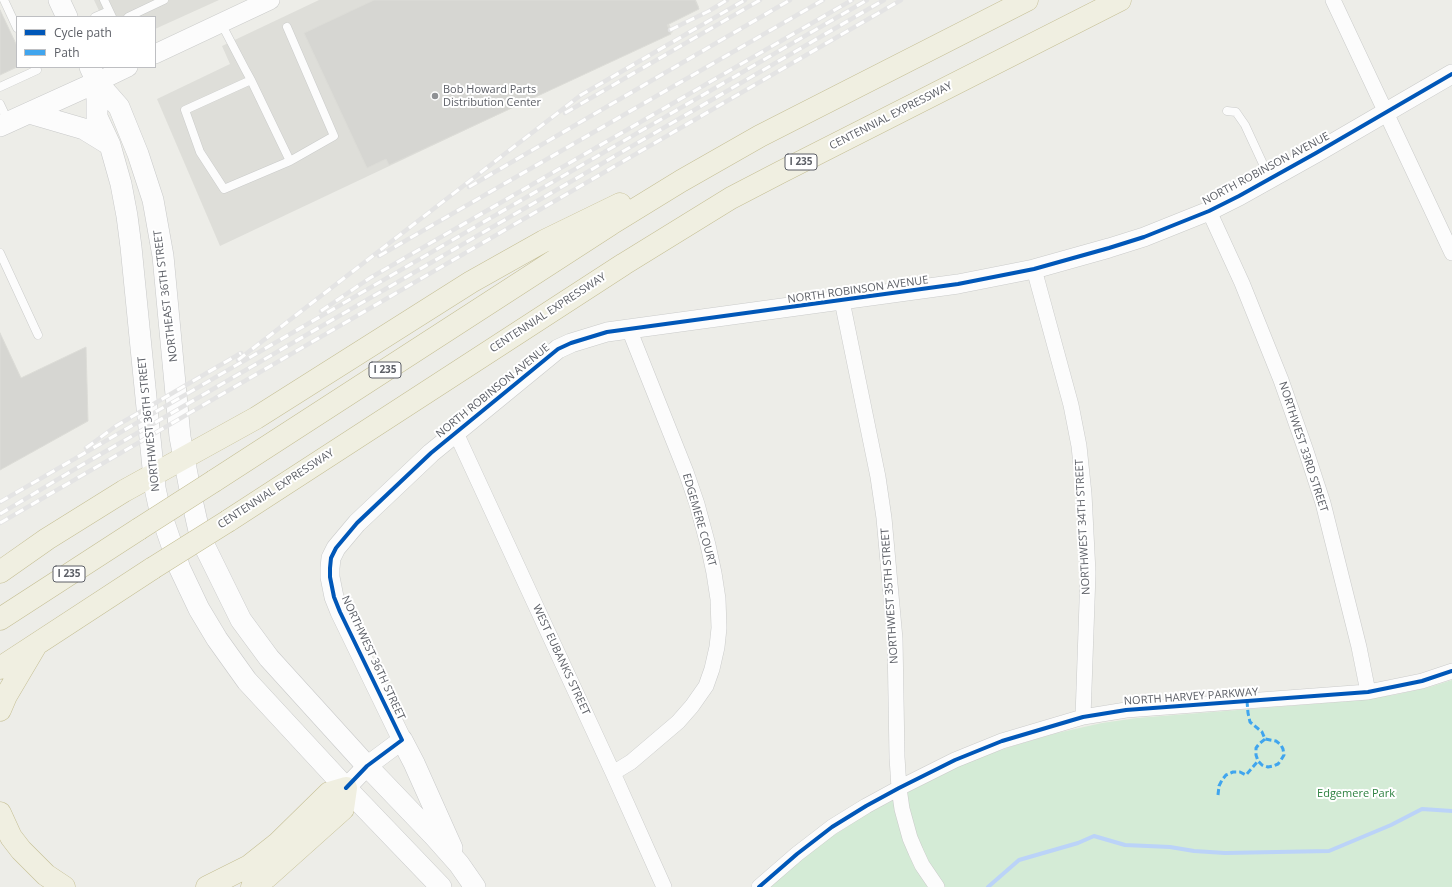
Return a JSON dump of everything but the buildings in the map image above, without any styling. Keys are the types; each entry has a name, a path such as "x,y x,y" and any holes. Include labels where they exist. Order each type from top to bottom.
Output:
{"highway":[{"name":"I 235","path":"0,619 611,224 681,181 760,136 1027,0"},
{"name":"CENTENNIAL EXPRESSWAY","path":"0,668 624,264 725,202 781,172 1120,0"},
{"path":"0,572 47,539 124,491 256,418 471,282 544,241 760,136"},
{"path":"0,710 6,696 38,643"},
{"path":"207,887 249,866 278,843 328,793 346,788 343,809 267,877 252,887"},
{"path":"0,813 11,837 21,850 32,862 64,887"}],"main road":[{"path":"59,0 67,16"},
{"path":"4,124 29,113 93,74"},
{"name":"NORTHWEST 36TH STREET","path":"93,74 97,116 110,145 121,184 131,247 153,475 160,511 180,569 216,639 247,682 441,887"},
{"name":"NORTHEAST 36TH STREET","path":"93,74 119,107 138,154 153,200 163,256 179,422 184,457"},
{"path":"29,113 84,129 110,145"},
{"path":"184,457 199,531 204,545 241,620 269,658 459,864 475,887"},
{"path":"402,740 424,784 459,864"}],"street":[{"path":"1333,0 1452,253"},
{"path":"156,54 265,1"},
{"path":"93,74 123,68"},
{"name":"NORTH ROBINSON AVENUE","path":"331,558 336,548 358,523 431,453 558,350 586,338 607,332 958,284 1034,269 1109,248 1144,237 1209,211 1270,179 1452,74"},
{"name":"NORTHWEST 33RD STREET","path":"1209,211 1242,283 1281,380 1306,451 1323,503 1359,647 1368,692"},
{"name":"NORTHWEST 34TH STREET","path":"1034,269 1071,405 1079,446 1084,494 1088,572 1083,717"},
{"name":"NORTHWEST 35TH STREET","path":"842,301 878,477 884,518 895,639 899,788 902,809 910,838 922,864 937,887"},
{"name":"EDGEMERE COURT","path":"613,773 631,762 672,727 692,706 706,686 712,669 717,647 719,628 718,599 714,573 697,504 686,472 629,330"},
{"name":"WEST EUBANKS STREET","path":"456,433 664,887"},
{"name":"NORTHWEST 36TH STREET","path":"331,558 330,577 334,597 402,740"},
{"name":"NORTH HARVEY PARKWAY","path":"759,887 797,854 832,827 866,806 955,760 1002,741 1083,717 1126,710 1368,692 1422,681 1452,671"},
{"path":"346,788 367,766 402,740"}],"lane":[{"path":"4,0 16,26"},
{"path":"100,16 110,14 104,0"},
{"path":"130,16 164,0"},
{"path":"220,23 251,80 290,161"},
{"path":"251,80 185,110 200,152 224,189 290,161 334,136 287,27"},
{"path":"0,87 37,70 36,68"},
{"path":"0,104 4,124"},
{"path":"1227,111 1236,112 1245,125 1270,179"},
{"path":"0,254 38,335"}],"shaded area":[{"path":"94,0 219,0 156,29 156,16 102,16"},
{"name":"Bob Howard Parts Distribution Center","path":"319,0 696,0 699,7 668,22 673,32 220,246 157,99 230,64 222,46"}],"green space":[{"name":"Edgemere Park","path":"1452,680 1452,887 770,887 789,869 828,839 879,806 886,804 911,789 974,759 1013,746 1057,733 1102,723 1137,718 1351,701 1394,695 1430,687"}],"waterway":[{"path":"988,887 1019,860 1078,843 1094,836 1125,845 1170,847 1194,851 1225,853 1329,851 1391,825 1422,809 1452,811"}],"railway":[{"path":"670,30 709,11 727,0"},
{"path":"238,360 581,95 745,0"},
{"path":"565,113 760,0"},
{"path":"469,187 790,0"},
{"path":"379,256 823,0"},
{"path":"321,311 370,278 852,0"},
{"path":"0,502 867,0"},
{"path":"0,514 884,0"},
{"path":"0,523 901,0"},
{"path":"86,448 116,426 241,353"}],"marked path":[{"path":"1247,701 1250,722 1262,732 1265,739 1276,741 1283,749 1284,755 1278,764 1268,767 1262,765 1258,761 1256,748 1265,739"},
{"path":"1218,795 1219,786 1226,775 1233,772 1240,772 1246,775 1258,761"}],"cycle path":[{"path":"346,788 367,766 402,740 334,597 330,577 331,558 336,548 357,523 431,453 558,349 571,343 607,332 958,284 1034,269 1109,248 1144,237 1209,211 1239,196 1452,74"},
{"path":"759,887 797,854 832,827 866,806 955,760 1002,741 1083,717 1126,710 1368,692 1422,681 1452,671"}],"place":[{"name":"Bob Howard Parts Distribution Center","path":"435,96"}]}
